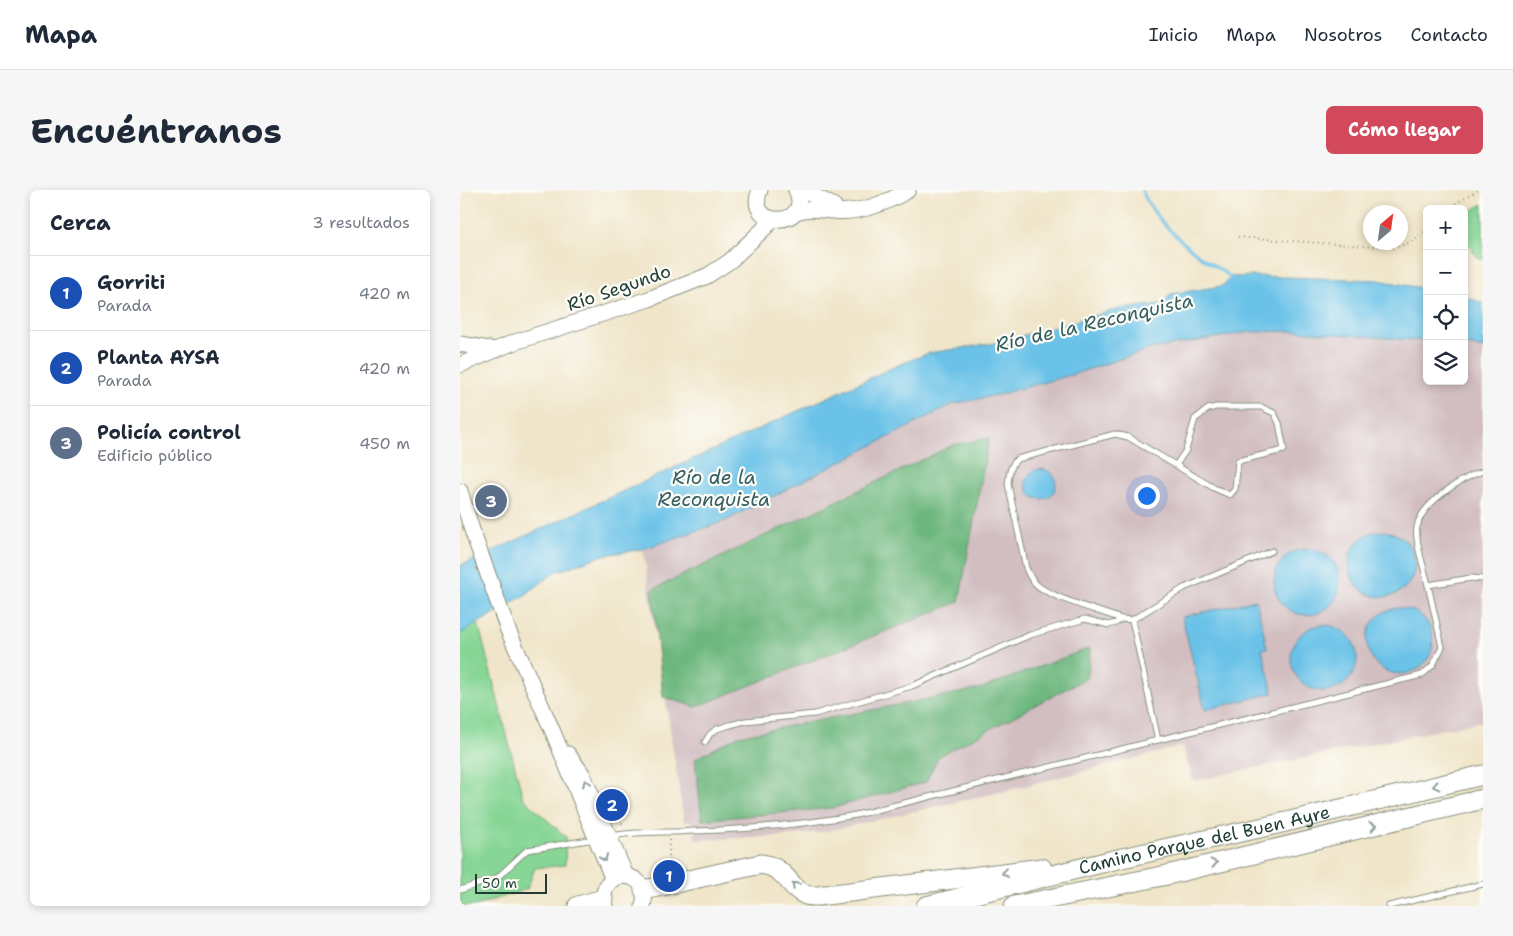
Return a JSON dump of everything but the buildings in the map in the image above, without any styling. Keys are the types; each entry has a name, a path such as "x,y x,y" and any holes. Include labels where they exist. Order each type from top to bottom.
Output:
{"highway":[{"name":"Camino Parque del Buen Ayre","path":"926,906 1122,858 1269,826 1483,775"},
{"name":"Camino Parque del Buen Ayre","path":"1014,906 1167,875 1483,800"},
{"path":"644,898 761,864 771,865 784,874 807,896 818,896 1122,858"},
{"path":"1079,906 1167,875"},
{"path":"578,906 604,903"}],"street":[{"path":"795,212 799,199 796,190"},
{"path":"803,190 826,203 850,211"},
{"path":"759,194 761,212 773,220 784,220 795,212 812,208 834,212 850,211 884,202 908,190"},
{"path":"746,246 759,194"},
{"name":"Río Segundo","path":"460,365 512,342 649,299 707,276 730,261 773,220"},
{"path":"460,344 495,350"},
{"path":"460,491 508,630 552,732 620,878"},
{"path":"604,903 605,888 620,878 634,878 640,883 644,898"}],"lane":[{"path":"1176,465 1186,450 1195,419 1208,409 1216,407 1261,406 1274,413 1279,423 1284,450 1238,461 1235,489 1230,496 1214,488 1128,437 1115,434 1017,458 1012,464 1008,484 1026,568 1032,580 1038,586 1051,593 1121,619 1132,620 1184,588 1272,551"},
{"path":"460,890 497,878 527,850 540,847 628,833 777,826 817,822 856,815 1422,675 1433,665 1442,647 1416,535 1419,518 1439,496 1458,482 1483,471"},
{"path":"1428,585 1471,578 1483,579"},
{"path":"705,742 710,734 730,725 745,721 815,714 912,686 1030,635 1085,619 1109,625 1121,619"},
{"path":"1132,620 1158,740"},
{"path":"1389,906 1483,884"}],"path":[{"path":"1454,205 1478,190"},
{"path":"1238,237 1391,248 1404,246 1415,241 1423,233"},
{"path":"612,805 628,833"},
{"path":"669,832 669,876"}],"shaded area":[{"path":"1297,331 1423,341 1423,385 1468,385 1468,345 1483,349 1483,721 1193,781 1183,746 1009,790 822,832 786,836 696,840 692,821 684,822 643,549 725,521 953,404 997,395 1074,374 1151,349 1248,332"}],"green space":[{"path":"1483,204 1483,259 1479,259 1468,244 1468,213"},
{"path":"989,438 959,602 696,707 663,697 652,590 953,445"},
{"path":"478,623 523,798 566,837 565,865 535,868 527,889 475,906 460,906 460,634"},
{"path":"1090,648 1088,677 938,757 926,782 833,808 702,820 695,759 738,736 979,689"}],"water":[{"name":"Río de la Reconquista","path":"1231,277 1378,280 1423,288 1423,341 1297,331 1248,332 1151,349 1074,374 997,395 953,404 725,521 643,549 604,555 555,572 525,595 460,634 460,566 896,366 929,353 995,343 1119,309 1162,304 1171,294 1222,286"},
{"path":"1468,297 1483,303 1483,349 1468,345"},
{"path":"1041,469 1052,473 1056,484 1052,495 1041,499 1030,495 1026,484 1030,473"},
{"path":"1382,531 1395,533 1410,546 1413,551 1415,564 1413,577 1400,592 1395,595 1382,597 1369,595 1354,582 1351,577 1349,564 1351,551 1364,536 1369,533"},
{"path":"1307,549 1320,551 1335,564 1338,569 1340,582 1338,595 1325,610 1320,613 1307,615 1294,613 1279,600 1276,595 1274,582 1276,569 1289,554 1294,551"},
{"path":"1256,600 1267,648 1262,649 1273,693 1205,710 1182,617"},
{"path":"1400,608 1413,610 1428,623 1431,628 1433,641 1431,654 1418,669 1413,672 1400,674 1387,672 1372,659 1369,654 1367,641 1369,628 1382,613 1387,610"},
{"path":"1324,625 1337,627 1352,640 1355,645 1357,658 1355,671 1342,686 1337,689 1324,691 1311,689 1296,676 1293,671 1291,658 1293,645 1306,630 1311,627"}],"waterway":[{"path":"1142,190 1152,209 1175,235 1233,280"}],"place":[{"name":"Policía control","path":"491,501"},
{"name":"Planta AYSA","path":"612,805"},
{"name":"Gorriti","path":"669,876"}]}
